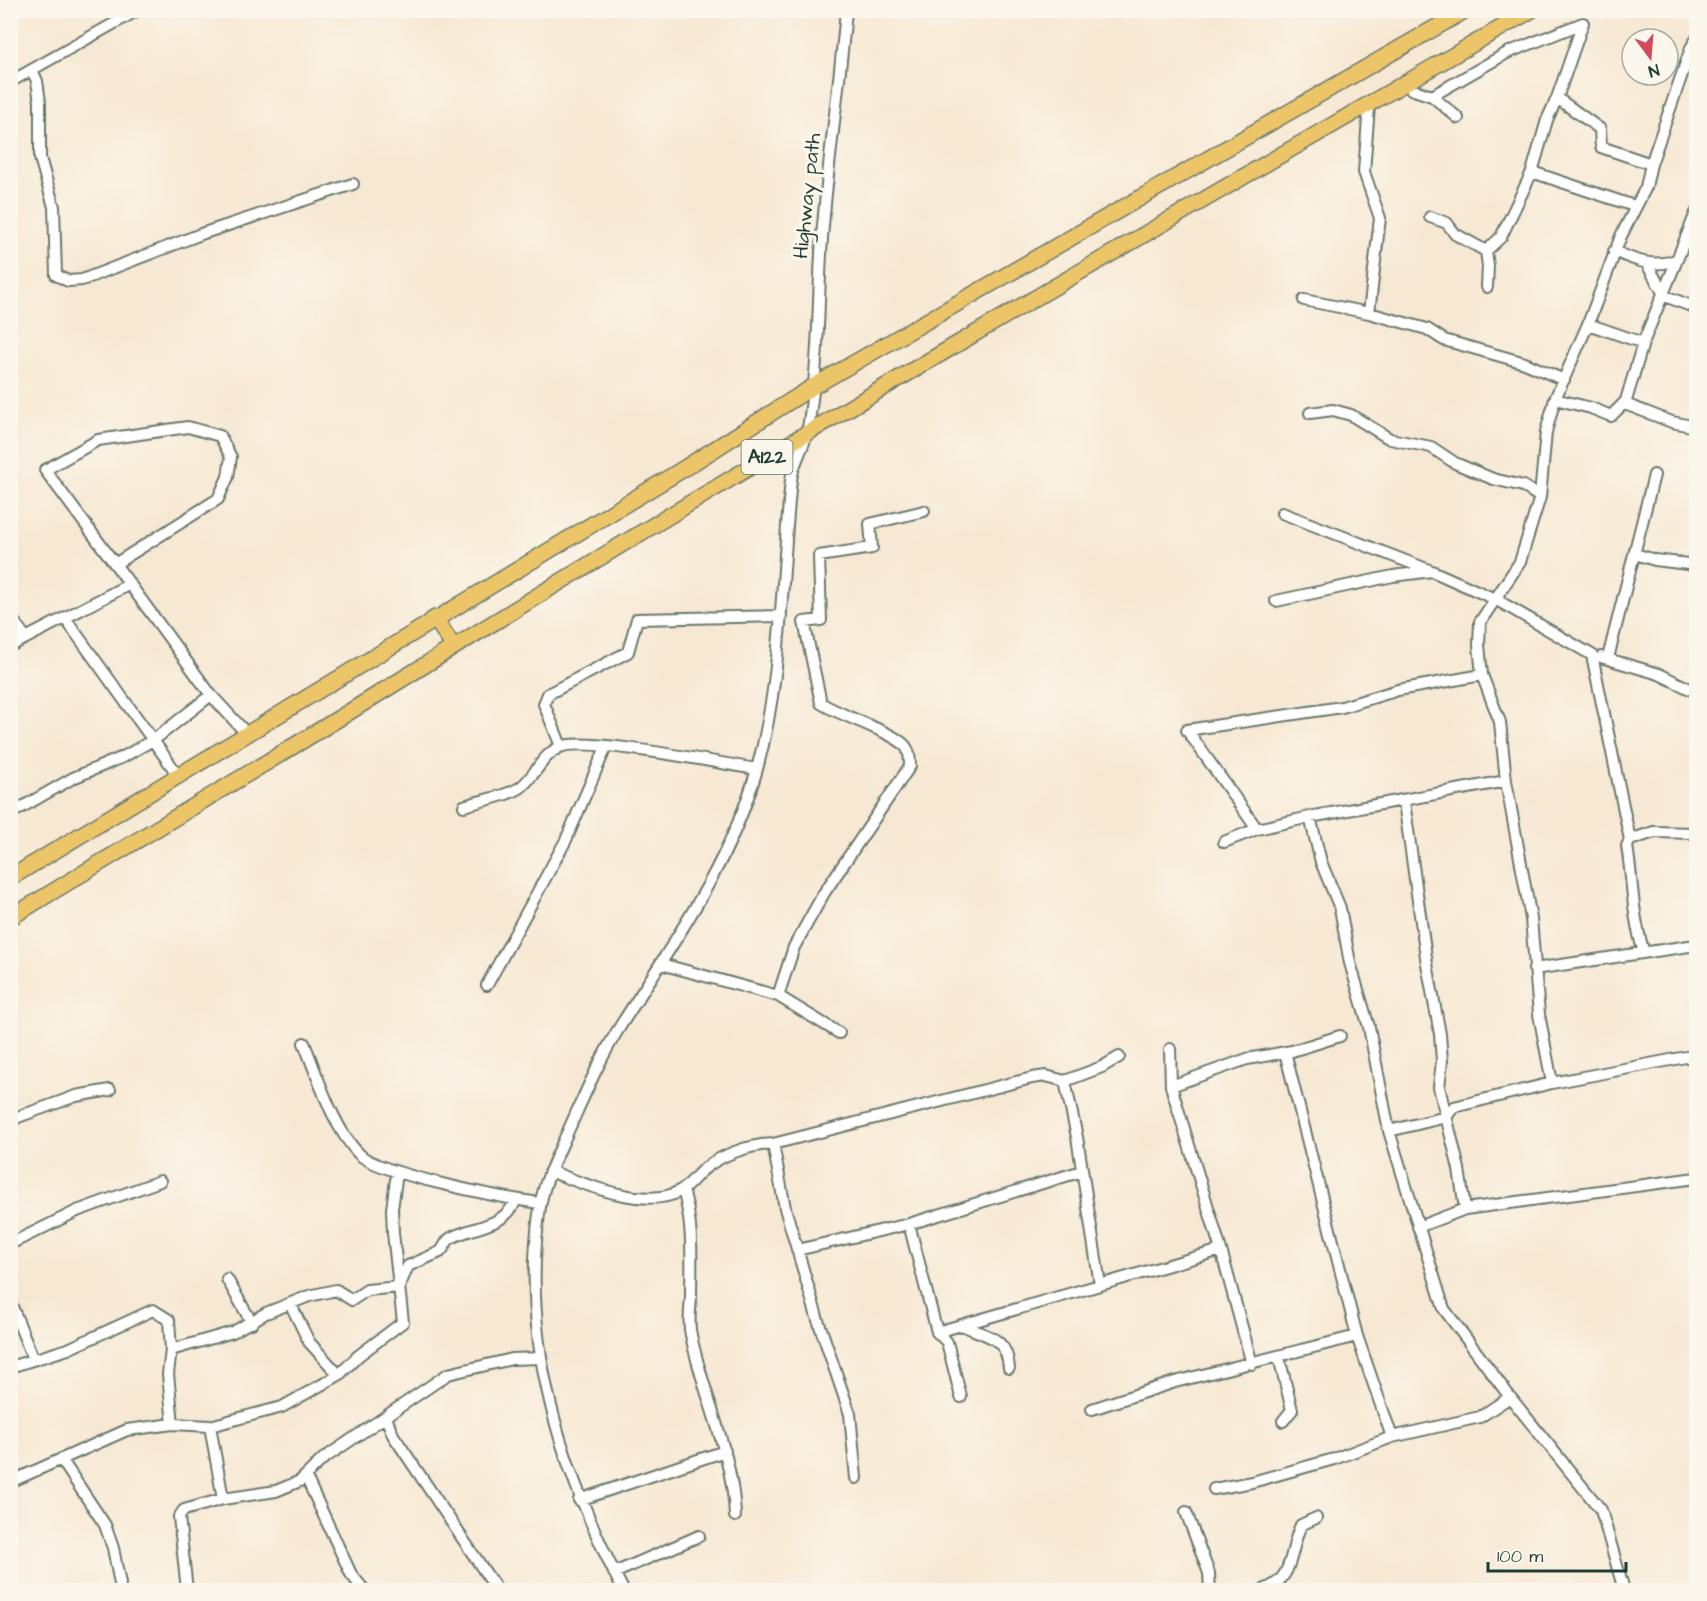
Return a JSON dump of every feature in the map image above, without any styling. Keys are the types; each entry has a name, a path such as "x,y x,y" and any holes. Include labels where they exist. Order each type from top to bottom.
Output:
{"highway":[{"name":"A122","path":"10,878 246,732 360,667 814,386 1466,10"},
{"name":"A122","path":"10,918 453,646 807,434 1066,280 1532,10"},
{"path":"431,621 435,618 453,646"}],"street":[{"path":"10,82 138,10"},
{"name":"Highway path","path":"623,1590 579,1500 558,1437 540,1358 536,1278 540,1203 550,1172 618,1030 662,964 706,888 744,808 757,769 768,722 781,616 792,473 807,434 814,386 823,222 846,10"},
{"path":"1432,96 1507,53 1582,24 1557,98 1547,120 1532,172 1501,237 1486,251"},
{"path":"1552,1083 1539,1014 1531,919 1506,781 1500,722 1482,675 1479,645 1480,622 1520,562 1540,497 1546,432 1555,399 1588,324 1614,251 1634,206 1646,187 1651,164 1691,48 1696,40"},
{"path":"32,70 37,81 40,102 40,158 54,207 56,275 68,281 82,280 201,234 353,184"},
{"path":"1408,81 1411,88 1432,96 1458,118"},
{"path":"1557,98 1600,129 1601,147 1651,164"},
{"path":"1369,106 1364,172 1380,218 1369,313"},
{"path":"1532,172 1634,206"},
{"path":"1625,404 1643,343 1665,296 1676,260 1696,213"},
{"path":"1430,217 1447,224 1455,234 1486,251"},
{"path":"1486,251 1487,287"},
{"path":"1614,251 1647,264 1665,264 1676,260"},
{"path":"1647,264 1665,296 1696,308"},
{"path":"1304,300 1369,313 1427,329 1444,340 1525,363 1564,380"},
{"path":"1588,324 1643,343"},
{"path":"1555,399 1591,408 1611,416 1625,402 1625,404 1672,422 1696,427"},
{"path":"1310,413 1333,410 1351,415 1390,439 1431,447 1455,463 1492,479 1523,486 1540,497"},
{"path":"115,564 218,499 228,477 231,457 220,436 188,427 98,440 45,470 211,695 246,732"},
{"path":"1608,658 1654,475"},
{"path":"778,996 794,947 819,902 910,766 908,748 900,740 835,713 821,703 804,622 821,620 819,556 872,548 870,524 924,512"},
{"path":"1282,513 1496,598 1592,655 1659,674 1696,692"},
{"path":"1635,554 1655,560 1696,565"},
{"path":"1276,601 1393,576 1432,571"},
{"path":"10,646 130,584"},
{"path":"10,616 26,638"},
{"path":"561,746 544,704 548,694 628,652 637,619 781,616"},
{"path":"65,618 178,776"},
{"path":"1592,655 1630,840 1627,846 1635,926 1644,952"},
{"path":"1257,830 1187,730 1342,707 1398,690 1482,675"},
{"path":"10,814 73,778 123,758 153,740 211,695"},
{"path":"464,806 521,787 541,761 561,746 606,747 757,769"},
{"path":"487,985 566,840 606,747"},
{"path":"1224,842 1257,830 1310,817 1404,802 1506,781"},
{"path":"1404,802 1440,1034 1442,1061 1439,1087 1465,1209"},
{"path":"1310,817 1322,862 1340,908 1350,963 1369,1027 1389,1131 1444,1309 1510,1397 1601,1510 1624,1590"},
{"path":"1630,840 1654,831 1696,833"},
{"path":"1534,969 1696,945"},
{"path":"1533,951 1556,965"},
{"path":"662,964 778,996 839,1033"},
{"path":"1171,1086 1247,1059 1284,1052 1340,1036"},
{"path":"304,1043 349,1142 360,1156 397,1172 516,1200 540,1203"},
{"path":"1170,1049 1171,1086 1221,1250 1251,1364"},
{"path":"1284,1052 1357,1336 1392,1437"},
{"path":"1389,1131 1446,1117 1454,1107 1552,1083 1696,1056"},
{"path":"550,1172 598,1190 631,1197 663,1196 682,1190 705,1168 731,1154 760,1144 773,1144 1032,1078 1053,1077 1065,1081 1102,1067 1119,1057"},
{"path":"1065,1081 1100,1285"},
{"path":"10,1123 18,1117 76,1096 110,1090"},
{"path":"773,1144 785,1208 850,1414 856,1478"},
{"path":"797,1250 909,1224 1082,1171"},
{"path":"10,1482 127,1430 173,1424 210,1426 282,1407 339,1376 358,1356 403,1322 392,1209 397,1172"},
{"path":"1418,1227 1465,1209 1696,1178"},
{"path":"10,1244 77,1212 160,1182"},
{"path":"682,1190 690,1213 691,1230 690,1332 708,1405 725,1451 734,1486 735,1516"},
{"path":"399,1287 408,1266 441,1252 446,1242 454,1236 511,1212 516,1200"},
{"path":"909,1224 937,1332 947,1342 961,1397"},
{"path":"937,1332 1221,1250"},
{"path":"227,1279 252,1323"},
{"path":"171,1350 212,1340 252,1323 266,1313 309,1296 336,1290 352,1300 368,1290 399,1287"},
{"path":"10,1302 33,1358"},
{"path":"291,1305 309,1342 339,1376"},
{"path":"10,1367 68,1349 153,1311 169,1320 171,1350 168,1374 173,1424"},
{"path":"962,1325 998,1339 1008,1355 1009,1368"},
{"path":"1092,1409 1174,1382 1357,1336"},
{"path":"1280,1357 1292,1410 1283,1422"},
{"path":"187,1590 180,1514 184,1510 223,1499 276,1491 306,1477 323,1459 448,1374 512,1359 540,1358"},
{"path":"1214,1490 1334,1459 1392,1437 1480,1417 1510,1397"},
{"path":"386,1417 393,1435 497,1590"},
{"path":"210,1426 223,1499"},
{"path":"323,1459 382,1429 393,1435"},
{"path":"579,1500 725,1451"},
{"path":"61,1459 105,1525 113,1548 120,1584"},
{"path":"306,1477 351,1574 364,1590"},
{"path":"1186,1512 1209,1573 1210,1590"},
{"path":"1263,1590 1283,1579 1289,1568 1293,1540 1301,1525 1316,1518"},
{"path":"614,1573 699,1536"}]}
